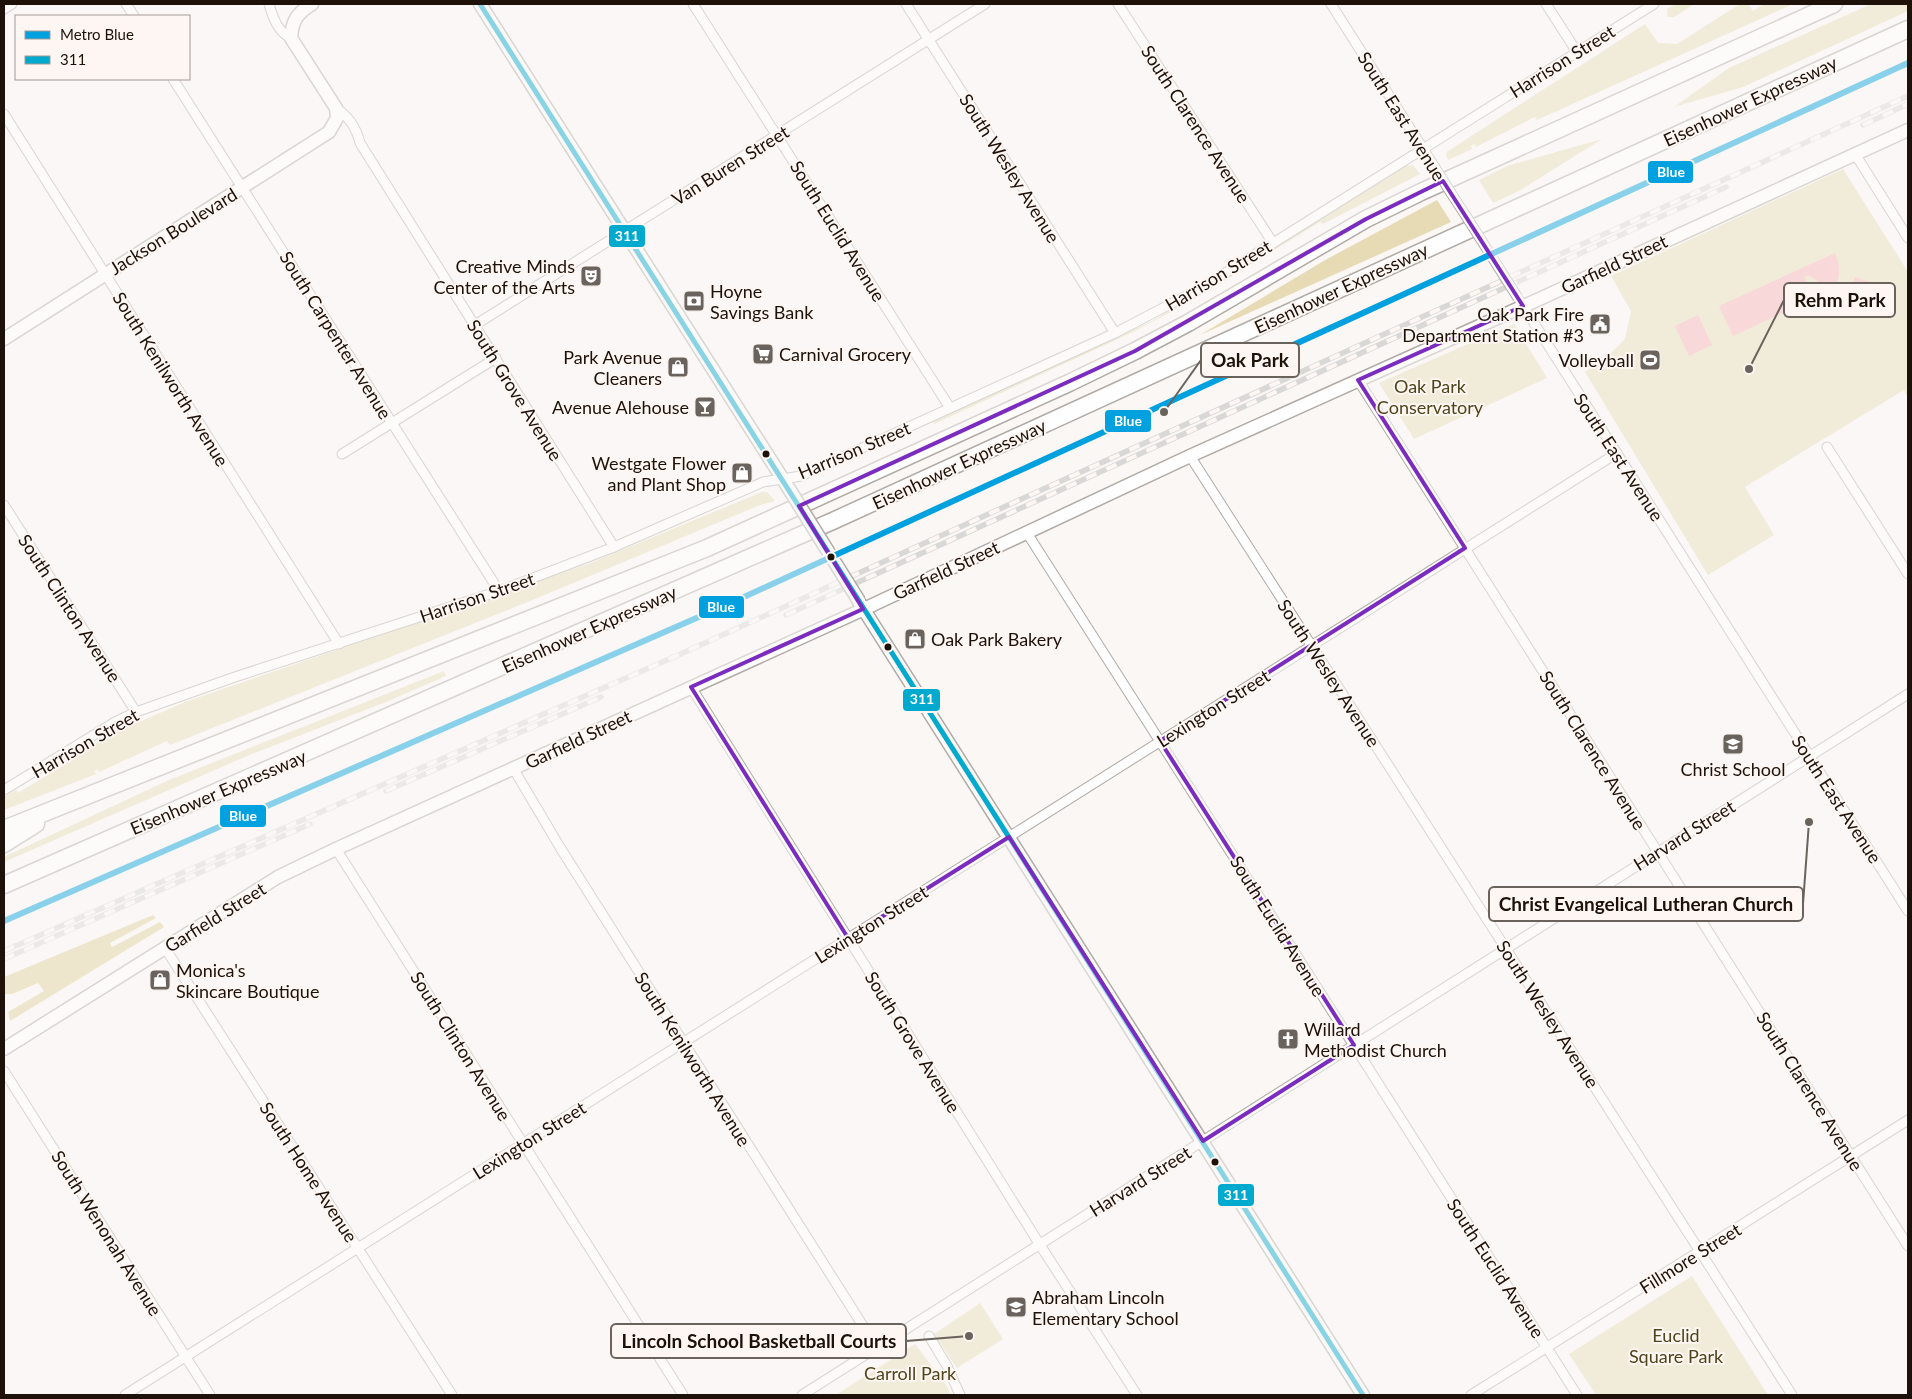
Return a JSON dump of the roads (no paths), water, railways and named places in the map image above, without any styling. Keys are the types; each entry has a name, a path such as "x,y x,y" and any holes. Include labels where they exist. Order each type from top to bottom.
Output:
{"highway":[{"name":"Eisenhower Expressway","path":"4,829 707,548 1127,355 1188,323 1366,220 1421,192 1834,4"},
{"name":"Eisenhower Expressway","path":"4,885 835,520 1908,29"},
{"path":"4,844 69,803"}],"street":[{"path":"4,9 12,4"},
{"path":"126,4 133,15"},
{"name":"South Grove Avenue","path":"269,4 272,17 279,28 285,35 292,32 337,113 348,116 357,132 360,143 614,547"},
{"path":"292,32 300,12 312,4"},
{"path":"480,4 1363,1395"},
{"name":"South Euclid Avenue","path":"693,4 950,408"},
{"name":"South Wesley Avenue","path":"906,4 1115,333"},
{"name":"Van Buren Street","path":"475,325 986,4"},
{"name":"South Clarence Avenue","path":"1118,4 1273,243"},
{"name":"South East Avenue","path":"1331,4 1908,911"},
{"path":"1546,4 1576,52"},
{"name":"Harrison Street","path":"4,790 115,722 136,712 499,591 614,547 764,482 801,476 1115,333 1203,287 1654,4"},
{"name":"South Carpenter Avenue","path":"174,80 499,591"},
{"name":"Jackson Boulevard","path":"4,339 329,132 337,113"},
{"name":"South Kenilworth Avenue","path":"4,114 339,644"},
{"name":"Garfield Street","path":"4,1049 278,877 336,849 691,687 861,605 1027,533 1190,456 1358,380 1521,302 1908,130"},
{"path":"1855,154 1908,238"},
{"path":"342,454 496,358"},
{"name":"South Clarence Avenue","path":"1358,380 1908,1246"},
{"path":"1827,447 1908,574"},
{"name":"Lexington Street","path":"125,1395 1616,453"},
{"name":"South Wesley Avenue","path":"1190,456 1792,1395"},
{"name":"South Clinton Avenue","path":"4,505 136,712"},
{"name":"South Euclid Avenue","path":"1027,533 1577,1395"},
{"name":"South Grove Avenue","path":"691,687 1040,1244 1137,1395"},
{"name":"Harvard Street","path":"802,1395 1908,694"},
{"name":"South Kenilworth Avenue","path":"513,768 561,850 877,1348"},
{"name":"South Clinton Avenue","path":"336,849 683,1395"},
{"name":"South Home Avenue","path":"165,948 452,1395"},
{"name":"South Wenonah Avenue","path":"4,1070 210,1395"},
{"name":"Fillmore Street","path":"1471,1395 1908,1120"},
{"path":"928,1336 947,1366 960,1395"}],"railway":[{"path":"4,951 674,657 1908,96"},
{"path":"1863,125 1908,104"},
{"path":"786,615 1726,187"},
{"path":"386,791 601,697"},
{"path":"4,959 310,824"}],"metro line":[{"name":"Blue","path":"4,921 733,602 1908,63"}],"place":[{"name":"Creative Minds Center of the Arts","path":"591,276"},
{"name":"Hoyne Savings Bank","path":"694,301"},
{"name":"Oak Park Fire Department Station #3","path":"1600,324"},
{"name":"Carnival Grocery","path":"763,354"},
{"name":"Volleyball","path":"1650,360"},
{"name":"Park Avenue Cleaners","path":"678,367"},
{"name":"Rehm Park","path":"1749,369"},
{"name":"Avenue Alehouse","path":"705,407"},
{"name":"Oak Park","path":"1164,412"},
{"name":"Westgate Flower and Plant Shop","path":"742,473"},
{"name":"Oak Park Bakery","path":"915,639"},
{"name":"Christ School","path":"1733,744"},
{"name":"Christ Evangelical Lutheran Church","path":"1809,822"},
{"name":"Monica's Skincare Boutique","path":"160,980"},
{"name":"Willard Methodist Church","path":"1288,1039"},
{"name":"Abraham Lincoln Elementary School","path":"1016,1307"},
{"name":"Lincoln School Basketball Courts","path":"969,1336"}],"park label":[{"name":"Oak Park Conservatory","path":"1430,396"},
{"name":"Euclid Square Park","path":"1676,1345"},
{"name":"Carroll Park","path":"910,1373"}]}
